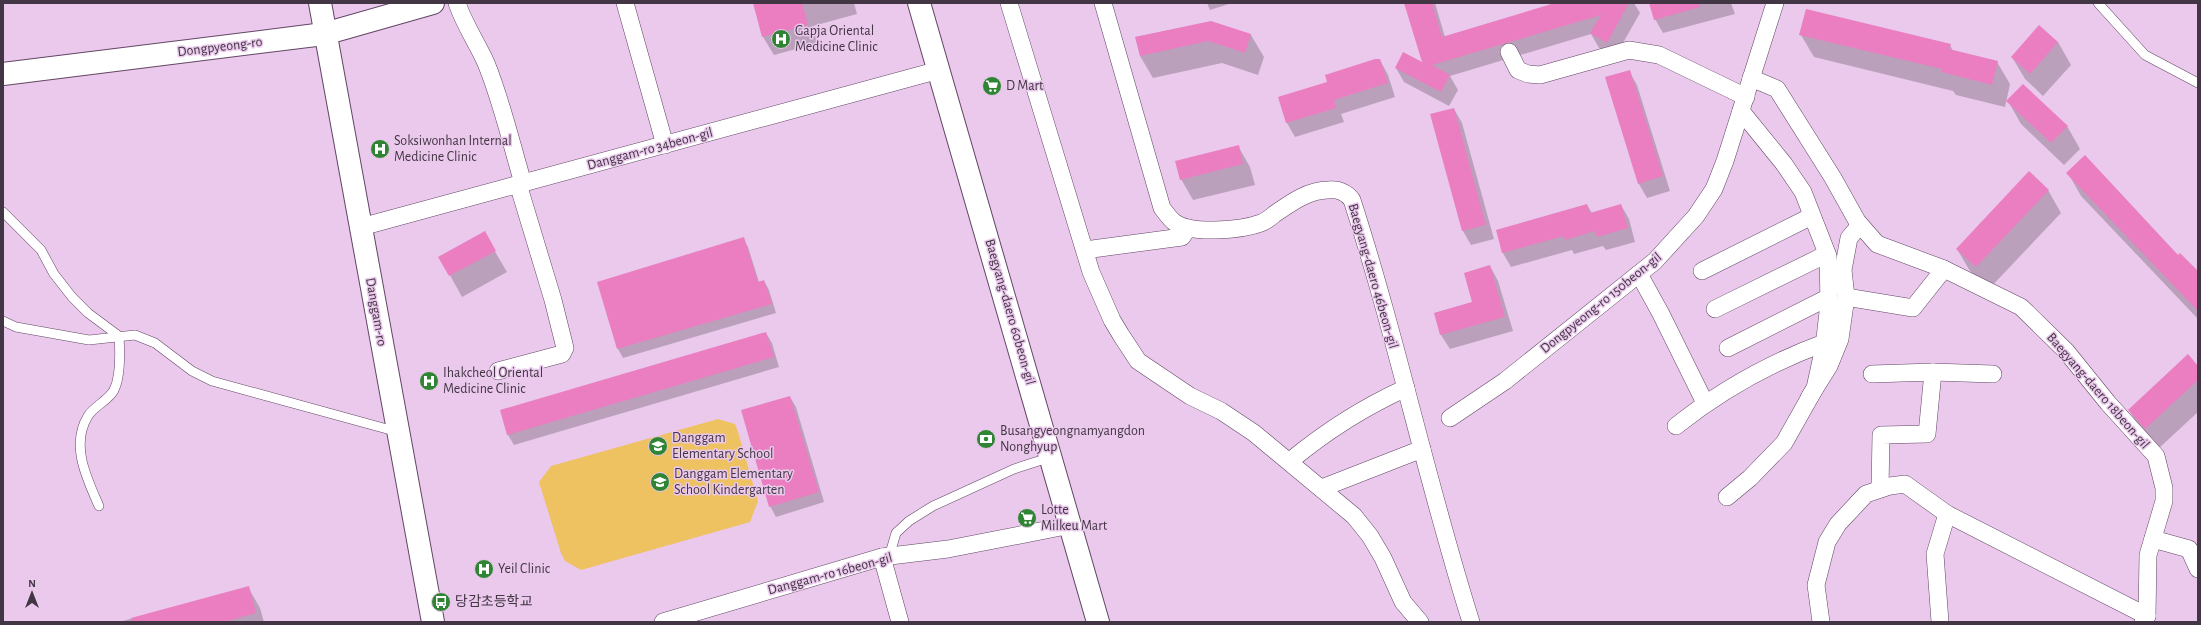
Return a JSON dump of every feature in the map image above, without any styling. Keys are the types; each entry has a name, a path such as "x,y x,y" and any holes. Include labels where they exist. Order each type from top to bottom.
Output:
{"main road":[{"name":"Danggam-ro","path":"320,3 324,34 361,227 433,622"},
{"name":"Dongpyeong-ro","path":"3,74 324,34 433,3"},
{"name":"Baegyang-daero 60beon-gil","path":"919,3 1052,457 1098,622"}],"street":[{"path":"457,3 462,19 485,62 493,81 565,348 562,354 498,370"},
{"path":"625,3 665,145"},
{"path":"1009,3 1091,272 1112,320 1138,361 1190,396 1221,411 1254,433 1290,461 1354,516 1370,536 1383,558 1403,602 1420,622"},
{"path":"1085,250 1182,238 1188,228 1175,222 1162,208 1103,3"},
{"name":"Dongpyeong-ro 150beon-gil","path":"1450,418 1505,381 1655,261 1686,226 1714,189 1775,3"},
{"path":"1509,52 1518,70 1528,74 1540,75 1629,50 1659,55 1743,104 1803,192 1827,254 1829,297 1824,343 1815,388 1784,443 1750,478 1727,497"},
{"name":"Danggam-ro 34beon-gil","path":"361,227 939,70"},
{"name":"Baegyang-daero 18beon-gil","path":"1751,78 1777,89 1860,225 1878,244 1944,269 2021,307 2066,350 2108,403 2156,456 2164,488 2164,501 2148,555 2145,619 1947,514 1905,484 1880,489 1866,494 1838,524 1827,542 1816,585 1821,622"},
{"name":"Baegyang-daero 46beon-gil","path":"1188,228 1236,228 1262,223 1302,196 1318,190 1337,189 1348,194 1352,200 1369,253 1451,560 1471,622"},
{"path":"1702,271 1812,216"},
{"path":"1809,398 1829,366 1840,339 1846,297 1843,270 1849,238 1860,225"},
{"path":"1715,309 1827,254"},
{"path":"1846,297 1913,308 1944,269"},
{"path":"1639,274 1662,314 1705,403"},
{"path":"1728,348 1829,297"},
{"path":"1676,426 1705,403 1797,353 1824,343"},
{"path":"1880,489 1881,435 1927,434 1932,372"},
{"path":"1872,374 1932,372 1993,374"},
{"path":"1290,461 1326,434 1378,401 1406,388"},
{"path":"1322,488 1422,448"},
{"path":"1940,622 1935,554 1947,514"},
{"name":"Danggam-ro 16beon-gil","path":"666,622 882,558 948,549 1071,525"},
{"path":"2153,539 2189,549 2198,569"},
{"path":"882,558 900,622"}],"lane":[{"path":"2098,3 2144,56 2198,83"},
{"path":"3,212 42,250 54,274 72,297 88,313 120,336"},
{"path":"3,321 16,327 89,340 135,335 154,343 192,371 212,381 398,432"},
{"path":"100,506 87,479 79,450 88,415 114,390 121,358 120,336"},
{"path":"882,558 891,550 896,533 909,520 933,506 1014,469 1052,457"}],"shaded area":[{"path":"718,419 735,424 738,432 758,501 750,522 581,570 565,561 561,553 539,482 551,466"}],"building":[{"path":"753,3 802,3 808,25 762,37"},
{"path":"1404,3 1432,3 1442,37 1555,3 1629,3 1607,43 1590,33 1601,15 1432,65 1450,75 1441,92 1395,68 1403,52 1422,62"},
{"path":"1649,3 1699,3 1700,7 1654,20"},
{"path":"1806,9 1951,44 1949,49 1998,61 1992,85 1942,72 1942,69 1799,35"},
{"path":"1211,21 1251,34 1245,53 1208,41 1140,56 1135,37"},
{"path":"2039,25 2058,42 2030,74 2011,57"},
{"path":"1375,59 1380,59 1388,83 1334,100 1336,108 1286,123 1278,97 1327,82 1325,75"},
{"path":"1630,70 1663,176 1638,184 1605,77"},
{"path":"2023,84 2068,126 2051,143 2006,101"},
{"path":"1454,108 1486,225 1462,231 1430,114"},
{"path":"1239,145 1243,164 1180,180 1175,161"},
{"path":"2085,155 2178,255 2180,253 2198,271 2198,311 2066,173"},
{"path":"2029,171 2049,190 1976,267 1956,249"},
{"path":"1587,204 1590,213 1621,204 1628,228 1597,237 1595,231 1565,240 1564,236 1502,253 1496,230"},
{"path":"485,231 496,251 449,276 438,257"},
{"path":"744,237 758,282 764,280 772,304 617,349 597,282"},
{"path":"1490,265 1505,317 1440,335 1434,313 1472,302 1464,273"},
{"path":"766,332 774,357 507,435 500,410"},
{"path":"2188,354 2198,366 2198,380 2145,429 2128,410"},
{"path":"790,396 819,492 769,507 741,410"},
{"path":"249,586 256,613 224,622 132,622 131,618"}],"place":[{"name":"Gapja Oriental Medicine Clinic","path":"781,39"},
{"name":"D Mart","path":"992,86"},
{"name":"Soksiwonhan Internal Medicine Clinic","path":"380,149"},
{"name":"Ihakcheol Oriental Medicine Clinic","path":"429,381"},
{"name":"Busangyeongnamyangdon Nonghyup","path":"986,439"},
{"name":"Danggam Elementary School","path":"658,446"},
{"name":"Danggam Elementary School Kindergarten","path":"660,482"},
{"name":"Lotte Milkeu Mart","path":"1027,518"},
{"name":"Yeil Clinic","path":"484,569"},
{"name":"당감초등학교","path":"441,602"}]}
